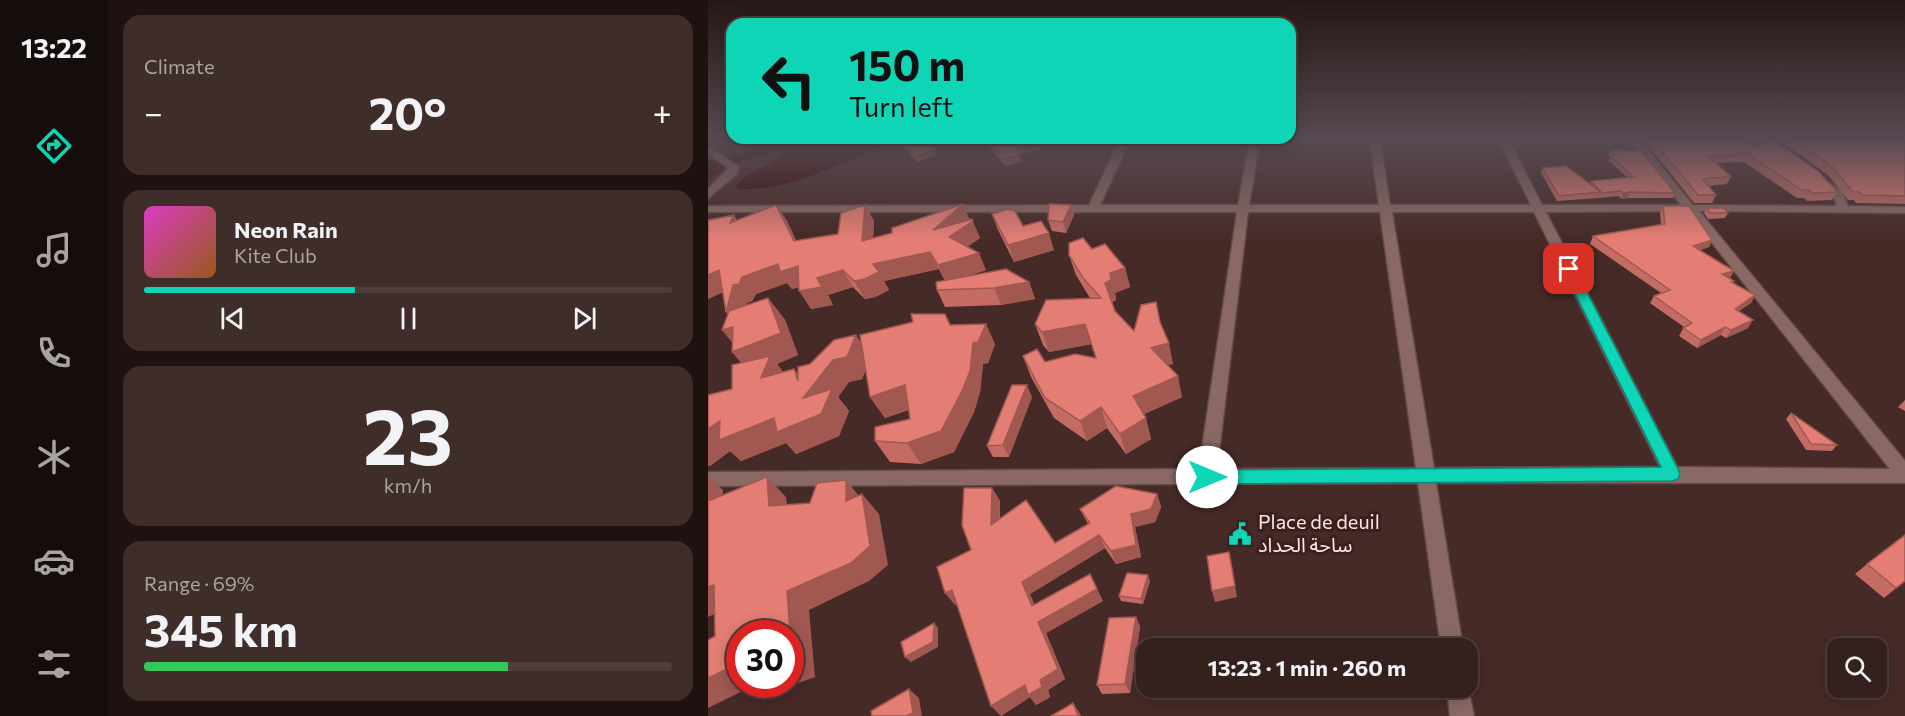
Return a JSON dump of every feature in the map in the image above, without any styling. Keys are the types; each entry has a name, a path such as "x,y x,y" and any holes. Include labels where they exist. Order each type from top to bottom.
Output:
{"street":[{"path":"708,195 731,173"},
{"path":"1093,209 1110,173"},
{"path":"1207,477 1249,173"},
{"path":"1380,173 1451,638"},
{"path":"1521,173 1672,474"},
{"path":"1663,173 1905,475"},
{"path":"1814,173 1838,194 1844,210"},
{"path":"708,209 1691,208 1905,210"},
{"path":"708,478 1905,475"},
{"path":"1460,698 1462,716"}],"shaded area":[{"path":"708,173 718,173 708,180"},
{"path":"751,173 818,173 758,189 737,189 736,186"}],"building":[{"path":"1545,173 1576,173 1601,192 1559,196"},
{"path":"1630,173 1659,173 1675,193 1623,193 1621,191 1602,193 1591,181 1634,177"},
{"path":"1680,173 1728,173 1731,176 1703,179 1716,195 1698,195"},
{"path":"1777,173 1820,173 1837,192 1812,193 1809,190 1802,190"},
{"path":"1838,173 1905,173 1905,196 1862,195 1859,192 1853,192"},
{"path":"963,204 933,230 972,219 973,221 949,237 979,253 938,265 930,252 873,264 879,272 865,279 854,281 843,270 817,278 822,287 799,291 798,266 780,272 778,264 742,277 739,284 733,285 726,312 719,270 708,275 708,220 734,215 730,223 776,205 794,241 838,234 841,213 865,205 862,241 892,233 892,228"},
{"path":"1049,204 1071,205 1063,222 1048,220"},
{"path":"1663,206 1689,206 1712,240 1693,246 1734,271 1722,274 1734,281 1731,282 1755,295 1735,309 1753,320 1731,330 1725,327 1701,340 1683,328 1692,323 1654,296 1670,290 1593,236 1665,224"},
{"path":"1706,208 1724,208 1728,213 1711,213"},
{"path":"1008,209 1015,211 1023,226 1041,221 1049,233 1008,245 992,214"},
{"path":"1083,238 1092,249 1105,244 1125,268 1110,273 1111,280 1105,283 1115,311 1134,331 1141,305 1156,302 1160,322 1169,343 1151,348 1178,376 1133,396 1146,418 1120,434 1101,407 1080,421 1045,398 1023,356 1037,349 1045,362 1075,354 1096,358 1085,324 1042,332 1035,324 1046,300 1101,298 1083,278 1069,255 1069,243"},
{"path":"1006,269 1029,282 994,288 937,290 936,282"},
{"path":"768,298 781,333 732,352 733,327 722,330 729,311"},
{"path":"911,314 945,314 950,325 986,324 978,342 973,343 970,371 941,431 907,443 875,441 875,427 910,419 905,385 870,397 860,335 913,322"},
{"path":"856,335 847,357 833,360 803,398 832,389 821,414 777,432 774,418 719,440 720,421 708,429 708,395 732,389 732,365 770,356 761,378 794,369 798,381 798,367 810,364 834,340"},
{"path":"1012,385 1027,385 1003,445 987,446"},
{"path":"1791,413 1837,445 1811,444"},
{"path":"767,477 769,506 810,503 817,483 846,480 846,501 862,494 870,546 851,563 787,591 789,620 726,620 726,670 708,678 708,640 715,636 714,585 708,587 708,501"},
{"path":"1116,486 1157,494 1151,509 1131,514 1136,545 1111,551 1099,535 1022,582 1032,606 1090,574 1097,589 1038,622 1058,669 1040,680 1042,687 1028,695 1025,685 991,706 952,590 945,593 937,567 971,550 962,525 964,488 992,488 991,525 1026,500 1055,543 1090,523 1080,509"},
{"path":"1905,535 1905,581 1896,588 1867,564"},
{"path":"1229,552 1235,586 1212,591 1207,556"},
{"path":"1127,573 1148,575 1141,599 1119,596"},
{"path":"1136,617 1125,684 1097,685 1109,618"},
{"path":"934,623 933,642 905,657 901,642"},
{"path":"909,689 913,713 906,716 872,716 871,711"},
{"path":"1073,703 1078,716 1051,716"}],"place":[{"name":"Place de deuil ساحة الحداد","path":"1240,534"}],"route":[{"path":"1207,477 1672,474 1569,269"}]}
